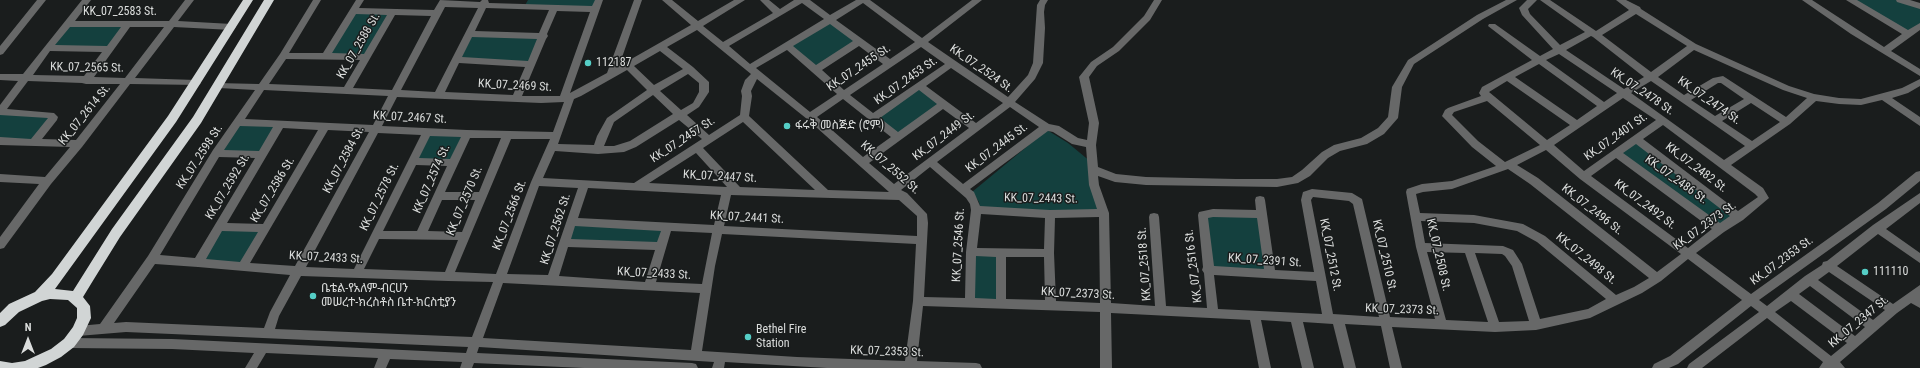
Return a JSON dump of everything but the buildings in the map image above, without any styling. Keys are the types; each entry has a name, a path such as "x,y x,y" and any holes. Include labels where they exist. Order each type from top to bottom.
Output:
{"highway":[{"path":"40,296 65,266 137,168 196,83 248,0"},
{"path":"76,298 97,263 197,120 269,0"},
{"path":"0,319 14,308 40,296 60,294 76,298 83,306 84,318 78,331 69,343 46,359 21,368"},
{"path":"0,367 9,368"}],"street":[{"path":"0,52 42,0"},
{"path":"0,112 48,48 87,0"},
{"name":"KK_07_2614 St.","path":"0,245 48,181 79,144 190,0"},
{"name":"KK_07_2598 St.","path":"104,328 152,259 216,153 283,56 317,0"},
{"path":"326,56 360,0"},
{"name":"KK_07_2566 St.","path":"468,363 536,182 556,136 595,9 600,0"},
{"path":"611,75 638,0"},
{"path":"670,3 683,0"},
{"path":"567,99 662,47 698,24 741,0"},
{"path":"764,0 779,13"},
{"path":"723,46 801,0"},
{"path":"804,0 890,64"},
{"path":"826,195 744,117 747,96 746,91 754,71 788,46 863,0"},
{"name":"KK_07_2524 St.","path":"863,0 951,64 1046,127 1056,129 1075,141 1091,145"},
{"name":"KK_07_2455 St.","path":"810,117 922,42 978,0"},
{"name":"KK_07_2449 St.","path":"898,192 930,162 1009,103 1032,78 1038,63 1041,28 1040,12 1041,5 1044,0"},
{"path":"1106,368 1104,309 1104,213 1094,185 1091,145 1094,123 1084,77 1094,64 1116,49 1147,18 1158,0"},
{"path":"1092,169 1115,178 1146,181 1277,183 1294,180 1306,173 1331,151 1364,141 1381,132 1393,118 1397,87 1411,62 1480,17 1513,0"},
{"name":"KK_07_2478 St.","path":"1533,0 1523,8 1526,15 1560,50 1622,94 1663,120 1759,191 1764,198"},
{"name":"KK_07_2474 St.","path":"1544,0 1594,34 1651,77 1752,146"},
{"path":"1620,0 1637,9 1693,46 1786,88 1814,97 1839,101 1861,102 1905,92 1920,82"},
{"path":"1806,0 1920,73"},
{"path":"1850,0 1908,34"},
{"path":"1900,0 1920,6"},
{"path":"442,2 526,4 554,8 595,9"},
{"name":"KK_07_2584 St.","path":"268,334 274,315 375,130 442,2"},
{"path":"439,94 485,3"},
{"name":"KK_07_2552 St.","path":"670,3 698,24 810,117 922,214 924,223 918,301 910,367"},
{"path":"516,99 544,36 554,8"},
{"path":"1487,97 1484,93 1485,90 1560,50 1615,24 1637,9"},
{"path":"354,11 436,13"},
{"name":"KK_07_2588 St.","path":"347,90 392,13"},
{"name":"KK_07_2583 St.","path":"68,24 172,24 232,26"},
{"path":"86,81 127,24"},
{"path":"1492,26 1603,106"},
{"path":"1884,50 1920,26"},
{"path":"469,34 544,36"},
{"path":"816,70 860,41"},
{"path":"788,46 843,94 898,137"},
{"path":"1506,166 1547,145 1603,106 1651,77 1693,46"},
{"path":"552,147 614,150 633,144 696,105 706,86 704,82 662,47"},
{"path":"48,48 109,49"},
{"path":"283,56 367,57"},
{"path":"456,60 531,64"},
{"name":"KK_07_2453 St.","path":"874,117 951,64"},
{"path":"628,66 708,139"},
{"path":"598,150 602,136 610,120 654,90 690,69"},
{"name":"KK_07_2565 St.","path":"0,77 86,81 196,83"},
{"path":"1508,77 1576,124"},
{"path":"1685,99 1716,80 1723,79 1787,122"},
{"name":"KK_07_2469 St.","path":"219,85 439,94 516,99 567,99"},
{"path":"920,86 976,128"},
{"name":"KK_07_2492 St.","path":"1487,97 1584,176 1767,312 1832,366"},
{"name":"KK_07_2496 St.","path":"1487,97 1451,110 1448,112 1447,116 1475,144 1506,166 1534,181 1657,278"},
{"path":"1724,165 1787,122 1814,97"},
{"path":"1880,98 1920,122"},
{"path":"1715,121 1751,99"},
{"path":"863,162 943,104"},
{"path":"0,112 48,114 53,117 33,142"},
{"name":"KK_07_2457 St.","path":"637,186 696,146 744,117"},
{"name":"KK_07_2401 St.","path":"1584,176 1637,140 1663,120"},
{"name":"KK_07_2467 St.","path":"238,122 281,123 375,130 507,136 556,136"},
{"name":"KK_07_2592 St.","path":"198,263 281,123"},
{"name":"KK_07_2586 St.","path":"243,266 326,127"},
{"name":"KK_07_2445 St.","path":"963,189 1046,127"},
{"name":"KK_07_2578 St.","path":"357,273 427,132"},
{"name":"KK_07_2574 St.","path":"421,235 452,163 467,134"},
{"name":"KK_07_2570 St.","path":"448,278 507,136"},
{"name":"KK_07_2482 St.","path":"1637,140 1739,217"},
{"path":"0,141 79,144"},
{"path":"696,146 738,192"},
{"path":"216,153 262,155"},
{"name":"KK_07_2486 St.","path":"1616,153 1720,229"},
{"path":"412,161 452,163"},
{"name":"KK_07_2546 St.","path":"930,162 970,195 976,210 971,252 970,301"},
{"name":"KK_07_2508 St.","path":"1442,325 1421,247 1411,192 1422,188 1452,185 1506,166"},
{"name":"KK_07_2353 St.","path":"1658,368 1674,360 1750,300 1882,206 1920,174"},
{"path":"1,180 48,181"},
{"name":"KK_07_2447 St.","path":"536,182 584,186 637,186 826,195 898,192"},
{"name":"KK_07_2562 St.","path":"552,280 584,186"},
{"path":"696,355 710,266 727,191"},
{"name":"KK_07_2510 St.","path":"1307,195 1312,193 1346,196 1352,197 1358,202 1396,368"},
{"name":"KK_07_2512 St.","path":"1307,195 1306,200 1321,277 1350,368"},
{"path":"438,196 481,196"},
{"name":"KK_07_2373 St.","path":"918,301 970,301 1104,309 1162,310 1386,323 1495,327 1536,325 1590,314 1615,300 1638,290 1657,278 1720,229 1764,198"},
{"path":"1260,200 1270,274"},
{"path":"1693,368 1827,265 1877,228 1919,200"},
{"name":"KK_07_2443 St.","path":"976,210 1050,214 1104,213"},
{"name":"KK_07_2516 St.","path":"1213,314 1202,215 1213,213 1262,214"},
{"path":"1050,214 1049,253 1051,305"},
{"name":"KK_07_2518 St.","path":"1154,216 1162,310"},
{"name":"KK_07_2498 St.","path":"1416,217 1474,219 1519,227 1541,239 1615,300"},
{"name":"KK_07_2441 St.","path":"572,222 922,240"},
{"path":"220,227 266,228"},
{"path":"649,286 667,227"},
{"path":"1877,228 1920,259"},
{"path":"376,234 465,236"},
{"path":"565,243 662,246"},
{"path":"1421,247 1469,250 1503,250 1509,253 1517,264 1536,325"},
{"path":"1469,250 1495,327"},
{"path":"971,252 1049,253"},
{"path":"1001,252 1001,303"},
{"name":"KK_07_2433 St.","path":"152,259 298,271 448,278 552,280 707,289"},
{"path":"1827,265 1893,310"},
{"name":"KK_07_2391 St.","path":"1207,270 1321,277"},
{"path":"1809,280 1874,327"},
{"name":"KK_07_2347 St.","path":"1832,366 1893,310 1920,290"},
{"path":"1790,294 1856,343"},
{"path":"1910,297 1920,303"},
{"path":"1255,316 1265,368"},
{"path":"1296,318 1308,368"},
{"name":"KK_07_2353 St.","path":"78,331 126,327 476,342 649,354 721,356 797,362 910,367 976,368"},
{"path":"69,343 172,344 386,354 468,363 692,368"},
{"path":"251,368 263,348"},
{"path":"380,368 386,354"},
{"path":"718,368 721,356"}],"shaded area":[{"path":"528,0 599,0 595,9 524,7"},
{"path":"1850,0 1903,0 1920,5 1920,26 1908,34"},
{"path":"354,11 392,13 367,57 326,56"},
{"path":"831,19 860,41 816,70 788,46"},
{"path":"68,23 127,25 109,49 47,49"},
{"path":"469,34 544,36 531,64 456,60"},
{"path":"920,86 943,104 898,137 874,117"},
{"path":"0,112 53,117 33,143 0,141"},
{"path":"237,122 281,123 262,155 216,153"},
{"path":"1047,130 1068,143 1091,162 1107,216 981,213 979,202 972,192"},
{"path":"427,132 467,134 453,163 412,161"},
{"path":"1637,140 1739,217 1720,229 1616,153"},
{"path":"1262,214 1270,274 1207,270 1203,215"},
{"path":"572,222 667,227 662,246 565,243"},
{"path":"220,227 266,228 243,266 198,263"},
{"path":"971,252 1001,252 1001,303 970,301"}],"place":[{"name":"112187","path":"588,63"},
{"name":"ፋሩቅ መስጅድ (ሮም)","path":"787,126"},
{"name":"111110","path":"1865,272"},
{"name":"ቤቴል-የአለም-ብርሀን መሠረተ-ክረስቶስ ቤተ-ክርስቲያን","path":"313,296"},
{"name":"Bethel Fire Station","path":"748,337"}]}
